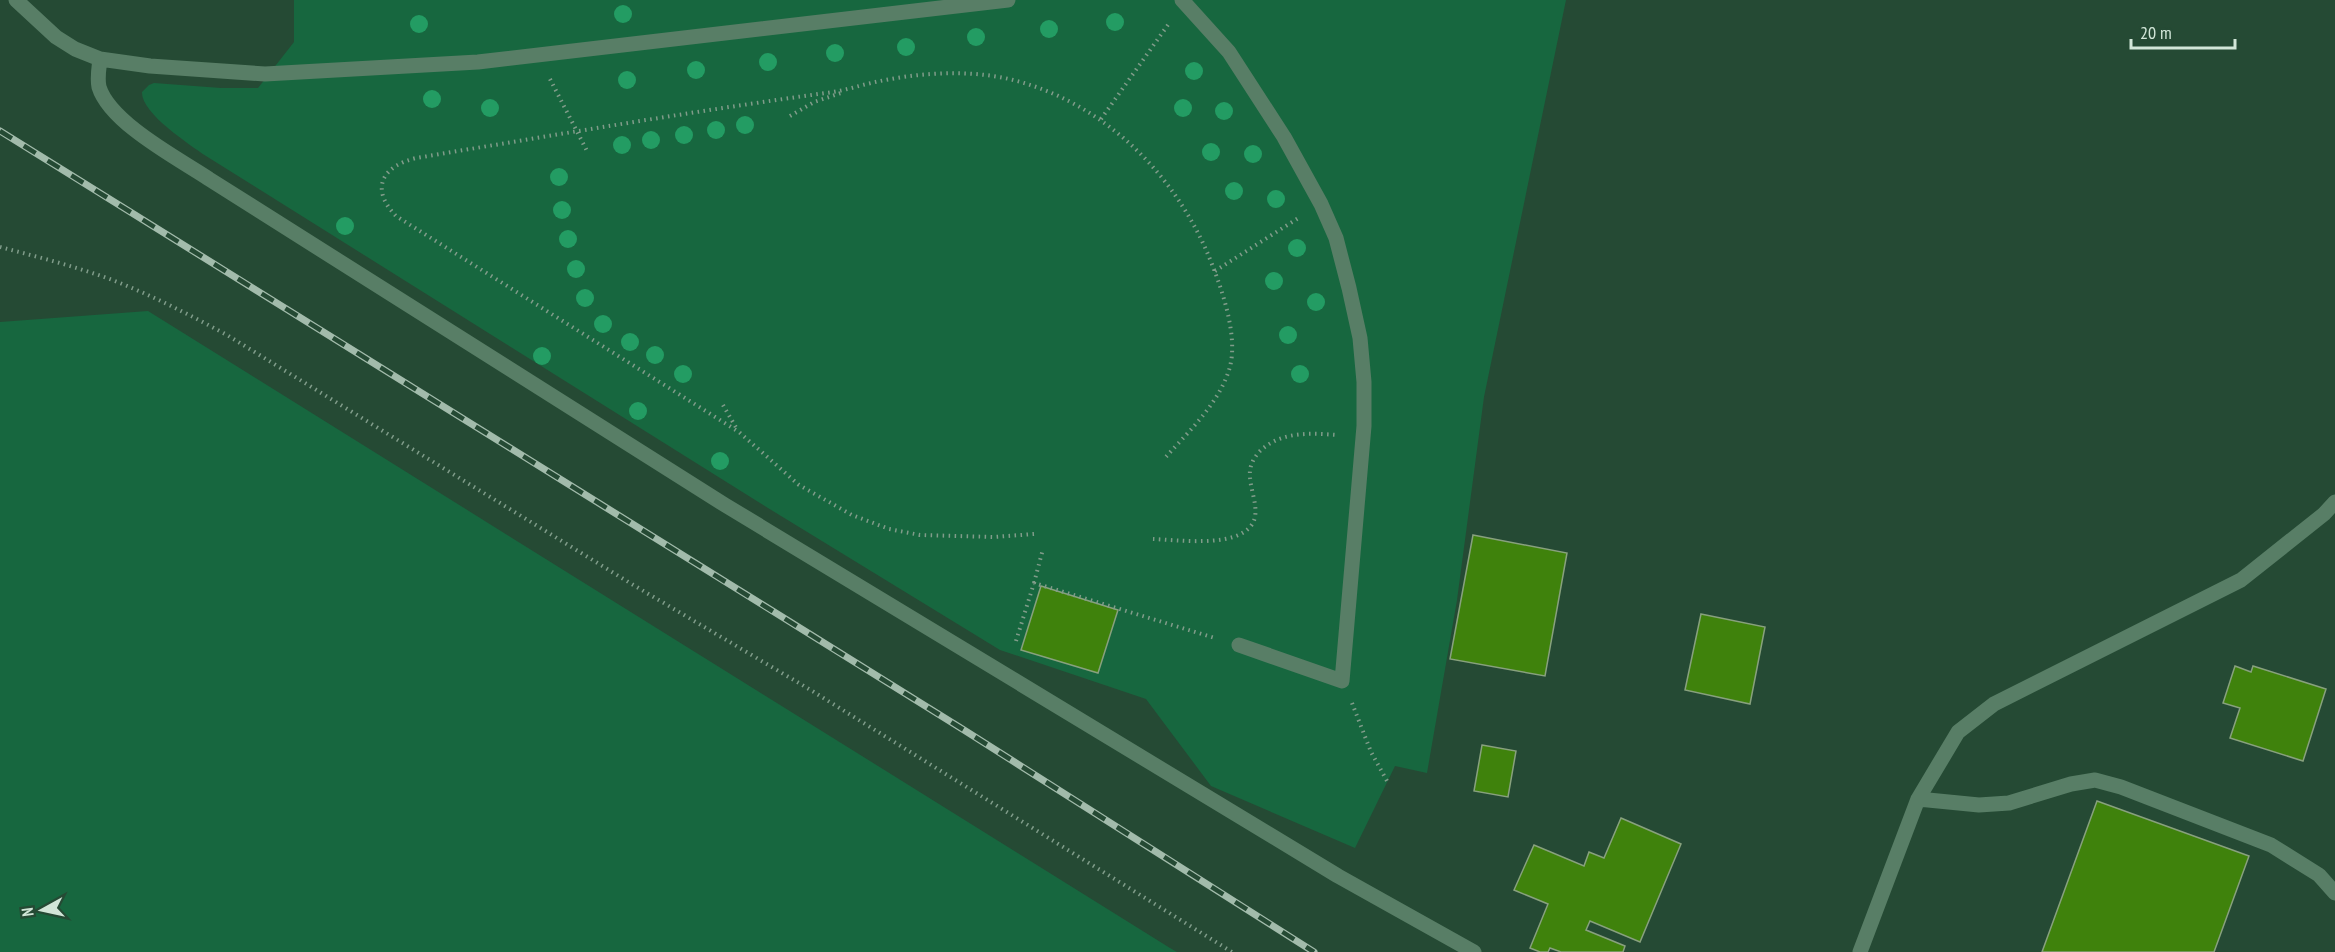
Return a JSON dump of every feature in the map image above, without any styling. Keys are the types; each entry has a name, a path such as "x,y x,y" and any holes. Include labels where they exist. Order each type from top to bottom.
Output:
{"street":[{"path":"16,0 56,37 75,49 100,59 150,66 265,74 478,62 1008,0"},
{"path":"1183,1 1229,52 1284,137 1321,204 1336,238 1360,338 1364,382 1364,436 1342,681 1239,645"},
{"path":"100,59 99,86 115,110 137,132 724,505 1338,876 1474,952"},
{"path":"1860,952 1918,800 1958,732 1994,704 2241,580 2324,514 2335,502"},
{"path":"1918,800 1979,805 2009,803 2071,784 2095,780 2121,787 2271,845 2319,875 2335,893"}],"path":[{"path":"1101,119 1183,1"},
{"path":"547,54 551,84 587,150"},
{"path":"790,116 814,102 871,83 924,74 981,75 1009,79 1059,97 1101,119 1137,150 1173,191 1198,233 1215,271 1230,328 1230,368 1224,382 1203,415 1164,459"},
{"path":"850,89 576,131 400,162 391,167 386,174 383,182 384,199 396,216 739,432 799,484 852,515 889,529 920,535 946,537 1034,534"},
{"path":"1215,271 1321,204"},
{"path":"0,247 38,256 115,281 176,308 227,335 630,583 809,689 1232,952"},
{"path":"723,405 739,432"},
{"path":"1153,539 1216,540 1243,533 1250,527 1256,510 1250,478 1252,461 1266,446 1277,439 1301,434 1364,436"},
{"path":"1016,641 1043,549"},
{"path":"1034,583 1239,645"},
{"path":"1342,681 1371,752 1387,781"}],"green space":[{"path":"294,0 1566,0 1484,397 1457,600 1427,773 1395,766 1355,848 1211,786 1146,699 1000,650 768,508 206,156 167,127 149,109 142,92 154,83 258,88 294,42"},
{"path":"148,311 1177,952 0,952 0,322"}],"building":[{"path":"1473,535 1567,553 1545,676 1450,659"},
{"path":"1041,586 1118,610 1098,673 1021,650"},
{"path":"1701,614 1765,627 1750,704 1685,690"},
{"path":"2235,666 2251,672 2253,666 2326,689 2303,761 2230,738 2240,708 2223,703"},
{"path":"1482,745 1516,751 1508,797 1474,791"},
{"path":"2097,801 2249,856 2214,952 2042,952"},
{"path":"1621,818 1681,844 1640,942 1590,921 1586,930 1625,946 1623,952 1561,952 1550,948 1548,952 1540,952 1530,948 1548,904 1514,890 1534,845 1584,866 1589,852 1604,858"}],"railway":[{"path":"0,131 964,730 1314,952"}]}
